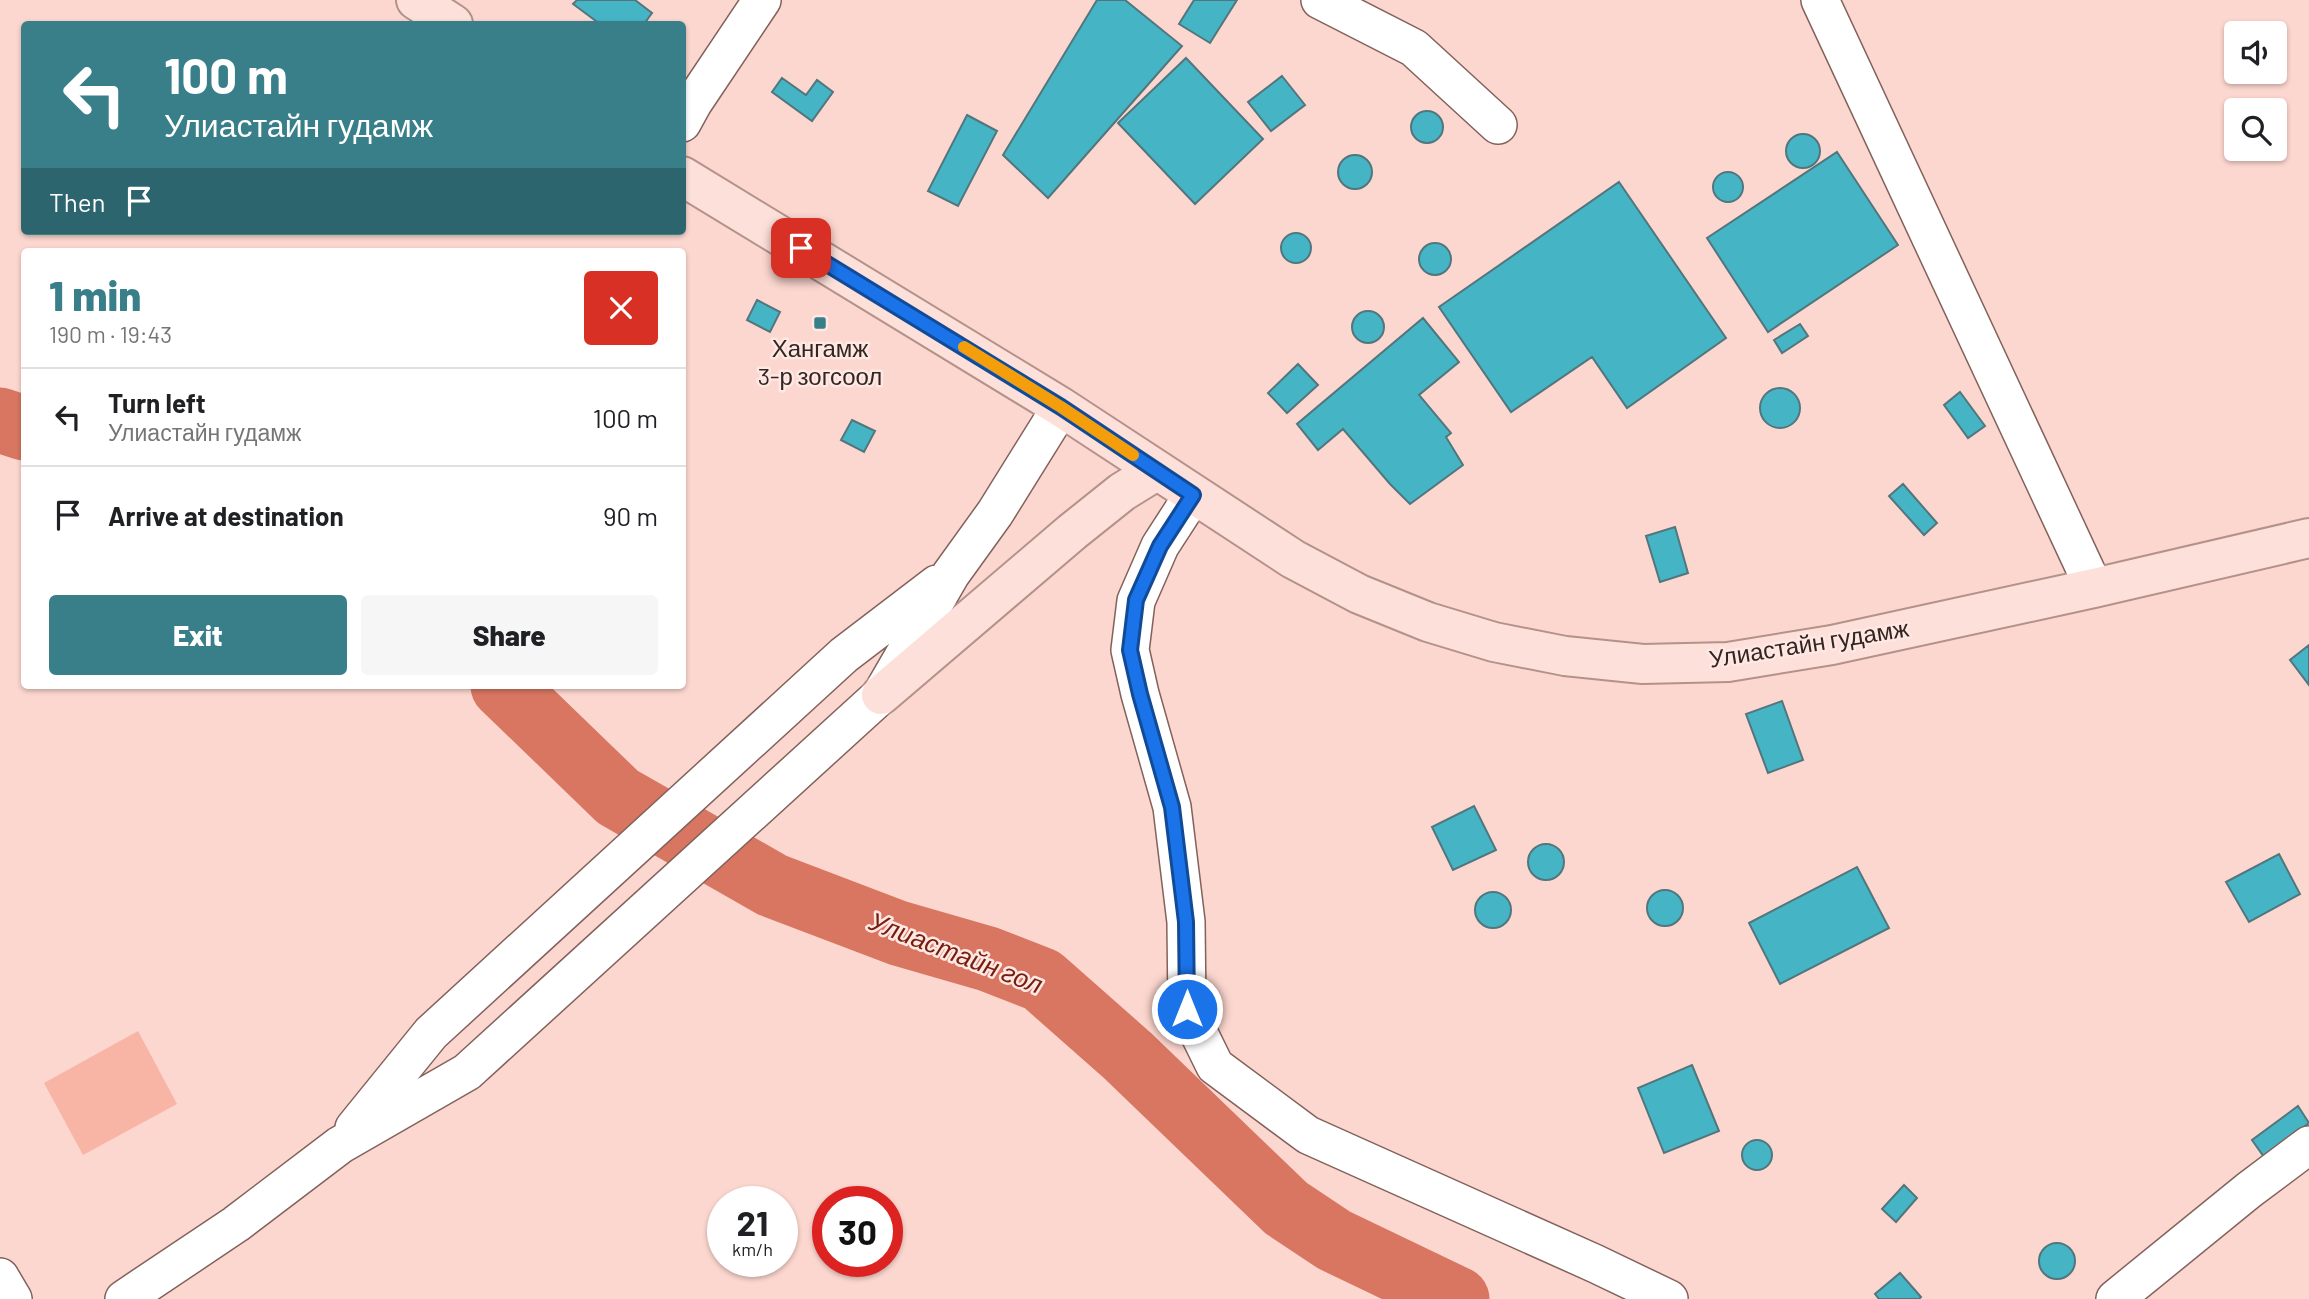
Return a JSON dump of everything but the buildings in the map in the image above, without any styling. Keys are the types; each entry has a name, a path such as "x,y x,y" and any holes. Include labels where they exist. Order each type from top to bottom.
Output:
{"main road":[{"path":"416,0 448,21"},
{"name":"Улиастайн гудамж","path":"686,178 1061,407 1293,559 1359,594 1428,622 1493,642 1565,656 1643,664 1728,662 1832,645 2309,538"},
{"path":"881,695 1072,532 1122,492 1156,471"}],"street":[{"path":"686,116 762,0"},
{"path":"1320,0 1414,48 1498,125"},
{"path":"1820,0 2094,588"},
{"path":"124,1299 236,1224 340,1145 467,1072 881,695 951,574 995,513 1061,407"},
{"path":"1193,495 1160,546 1136,600 1130,650 1172,807 1186,922 1187,1009 1215,1066 1308,1135 1669,1299"},
{"path":"340,1145 431,1032 844,655 951,574"},
{"path":"2115,1299 2309,1145"},
{"path":"0,1277 13,1299"}],"shaded area":[{"path":"138,1031 177,1104 83,1155 44,1083"}],"waterway":[{"name":"Улиастайн гол","path":"0,420 21,427"},
{"name":"Улиастайн гол","path":"506,689 618,797 772,885 898,933 988,959 1042,980 1128,1056 1286,1208 1334,1240 1457,1299"}],"slow traffic":[{"path":"964,347 1133,455"}],"place":[{"name":"Хангамж 3-р зогсоол","path":"820,323"}],"route":[{"path":"801,248 1061,407 1193,495 1160,546 1136,600 1130,650 1172,807 1186,922 1187,1009"}]}
